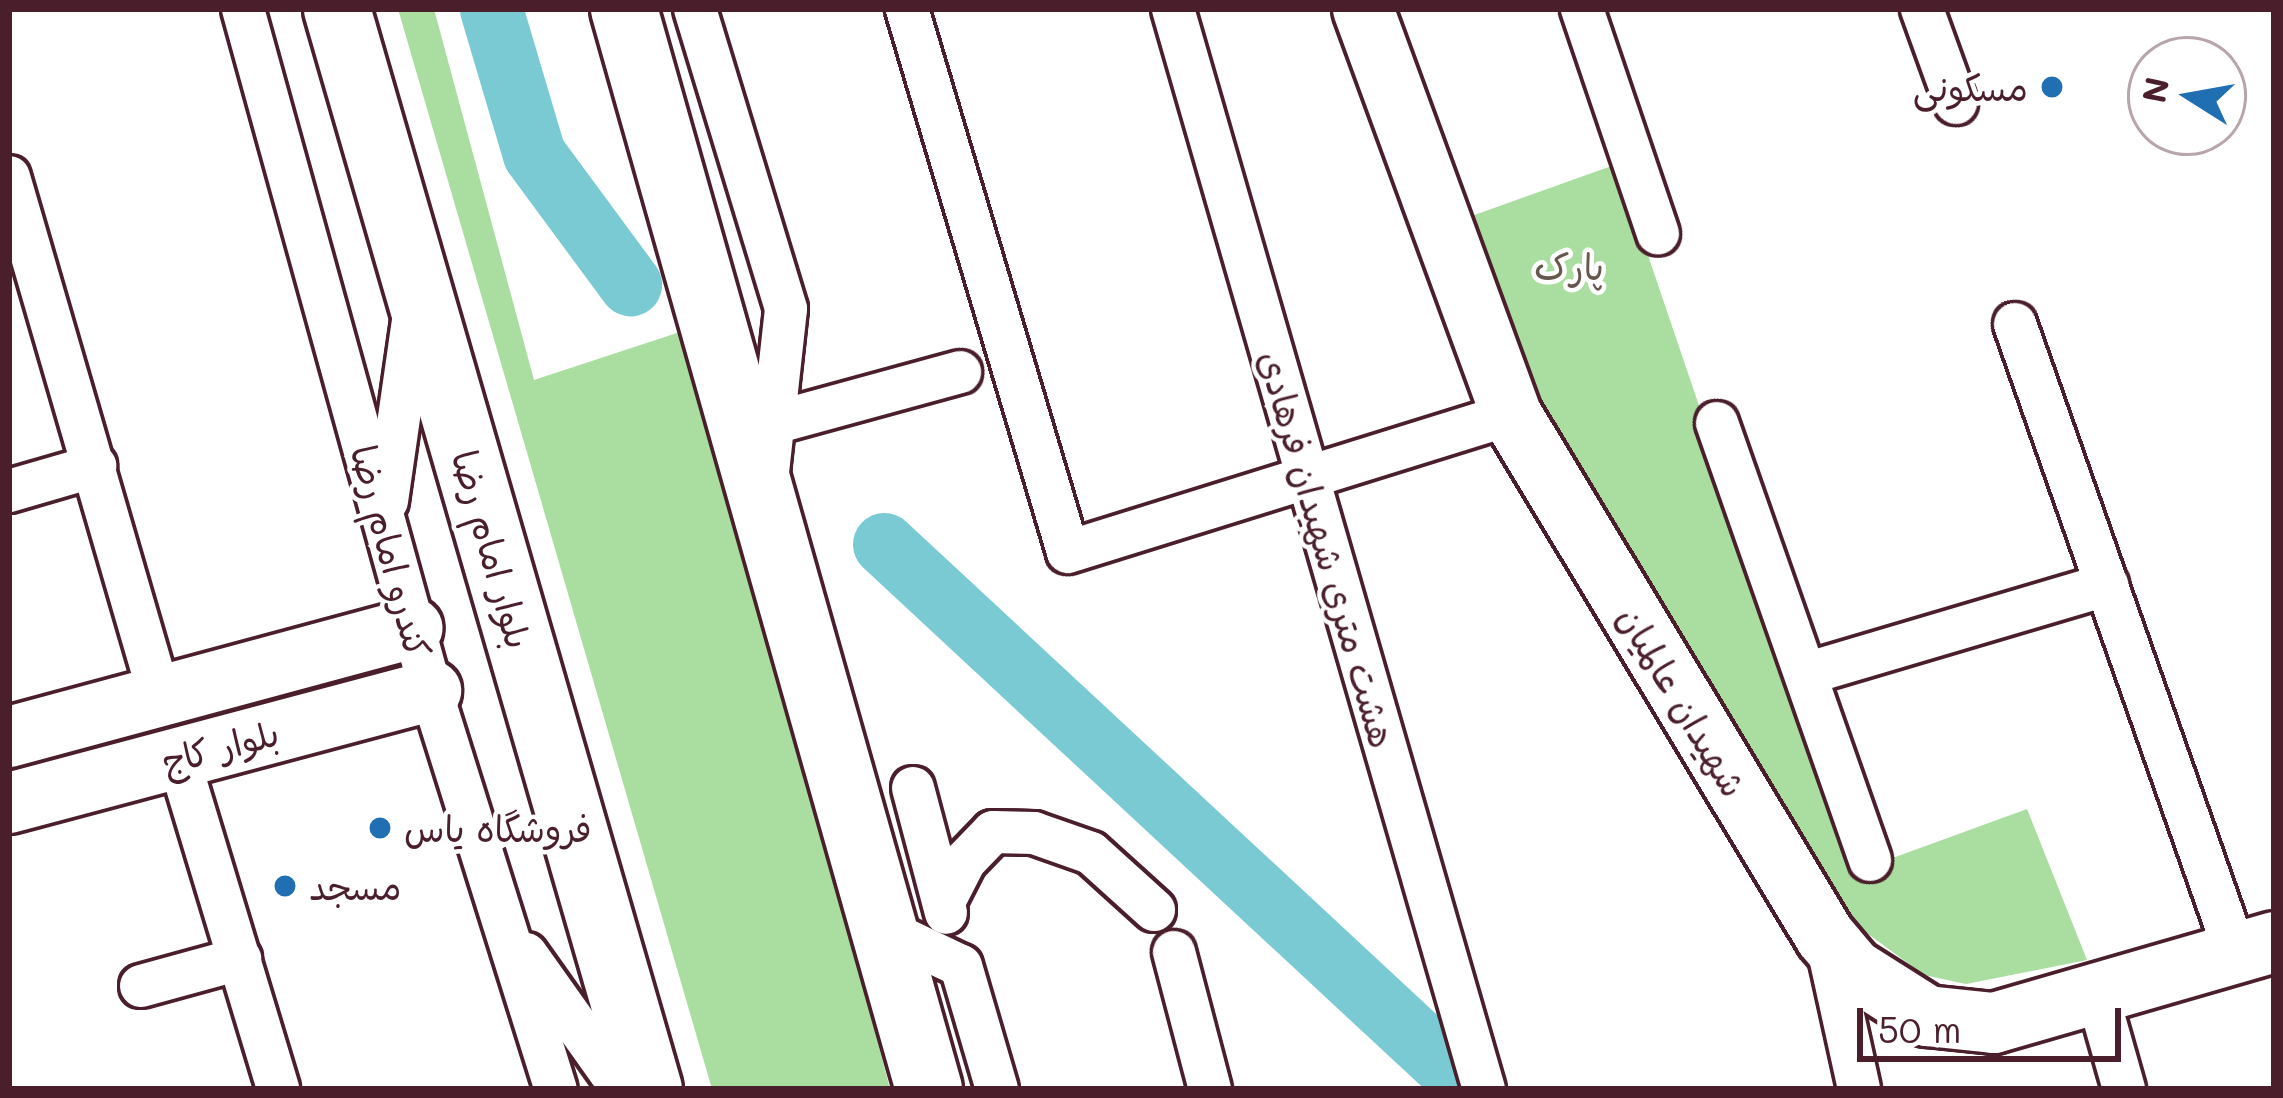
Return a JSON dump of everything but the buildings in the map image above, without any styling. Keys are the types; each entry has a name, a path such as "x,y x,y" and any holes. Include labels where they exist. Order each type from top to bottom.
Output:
{"main road":[{"name":"بلوار امام رضا","path":"337,9 650,1089"},
{"path":"624,9 929,1089"}],"street":[{"name":"کندرو امام رضا","path":"243,9 384,520 387,635 431,691 556,1089"},
{"path":"695,9 786,309 764,509"},
{"path":"907,9 1068,552 1511,414"},
{"name":"هشت متری شهیدان فرهادی","path":"1173,9 1484,1089"},
{"name":"شهیدان عالمیان","path":"1363,9 1511,414 1825,936 1882,993 1941,1019 1994,1023 2098,998 2255,948"},
{"path":"1582,9 1658,232"},
{"path":"1922,9 1955,104"},
{"path":"9,176 26,295 95,466 160,697"},
{"path":"384,520 418,289"},
{"path":"2015,324 2107,585 2255,948"},
{"path":"774,423 960,372"},
{"path":"1717,423 1809,673 1870,860"},
{"path":"9,491 95,466"},
{"path":"1809,673 2107,585"},
{"path":"374,706 387,635"},
{"name":"بلوار کاج","path":"9,737 387,635"},
{"name":"بلوار کاج","path":"9,803 431,691"},
{"path":"178,757 278,1089"},
{"path":"913,788 997,1089"},
{"path":"944,902 965,861 993,832 1034,833 1090,853 1154,910"},
{"path":"504,924 622,1089"},
{"path":"883,929 961,966"},
{"path":"1825,936 1859,1089"},
{"path":"1174,952 1210,1089"},
{"path":"141,986 240,959"},
{"path":"2098,998 2124,1089"}],"green space":[{"path":"398,9 434,9 534,380 692,328 890,1089 712,1089"},
{"name":"پارک","path":"1617,164 1857,871 2027,809 2087,960 1966,984 1924,975 1860,928 1538,410 1469,217"}],"waterway":[{"path":"491,9 534,154 630,284"},
{"path":"884,544 1446,1066"}],"place":[{"name":"مسکونی","path":"2052,87"},
{"name":"فروشگاه یاس","path":"380,828"},
{"name":"مسجد","path":"285,886"}]}
